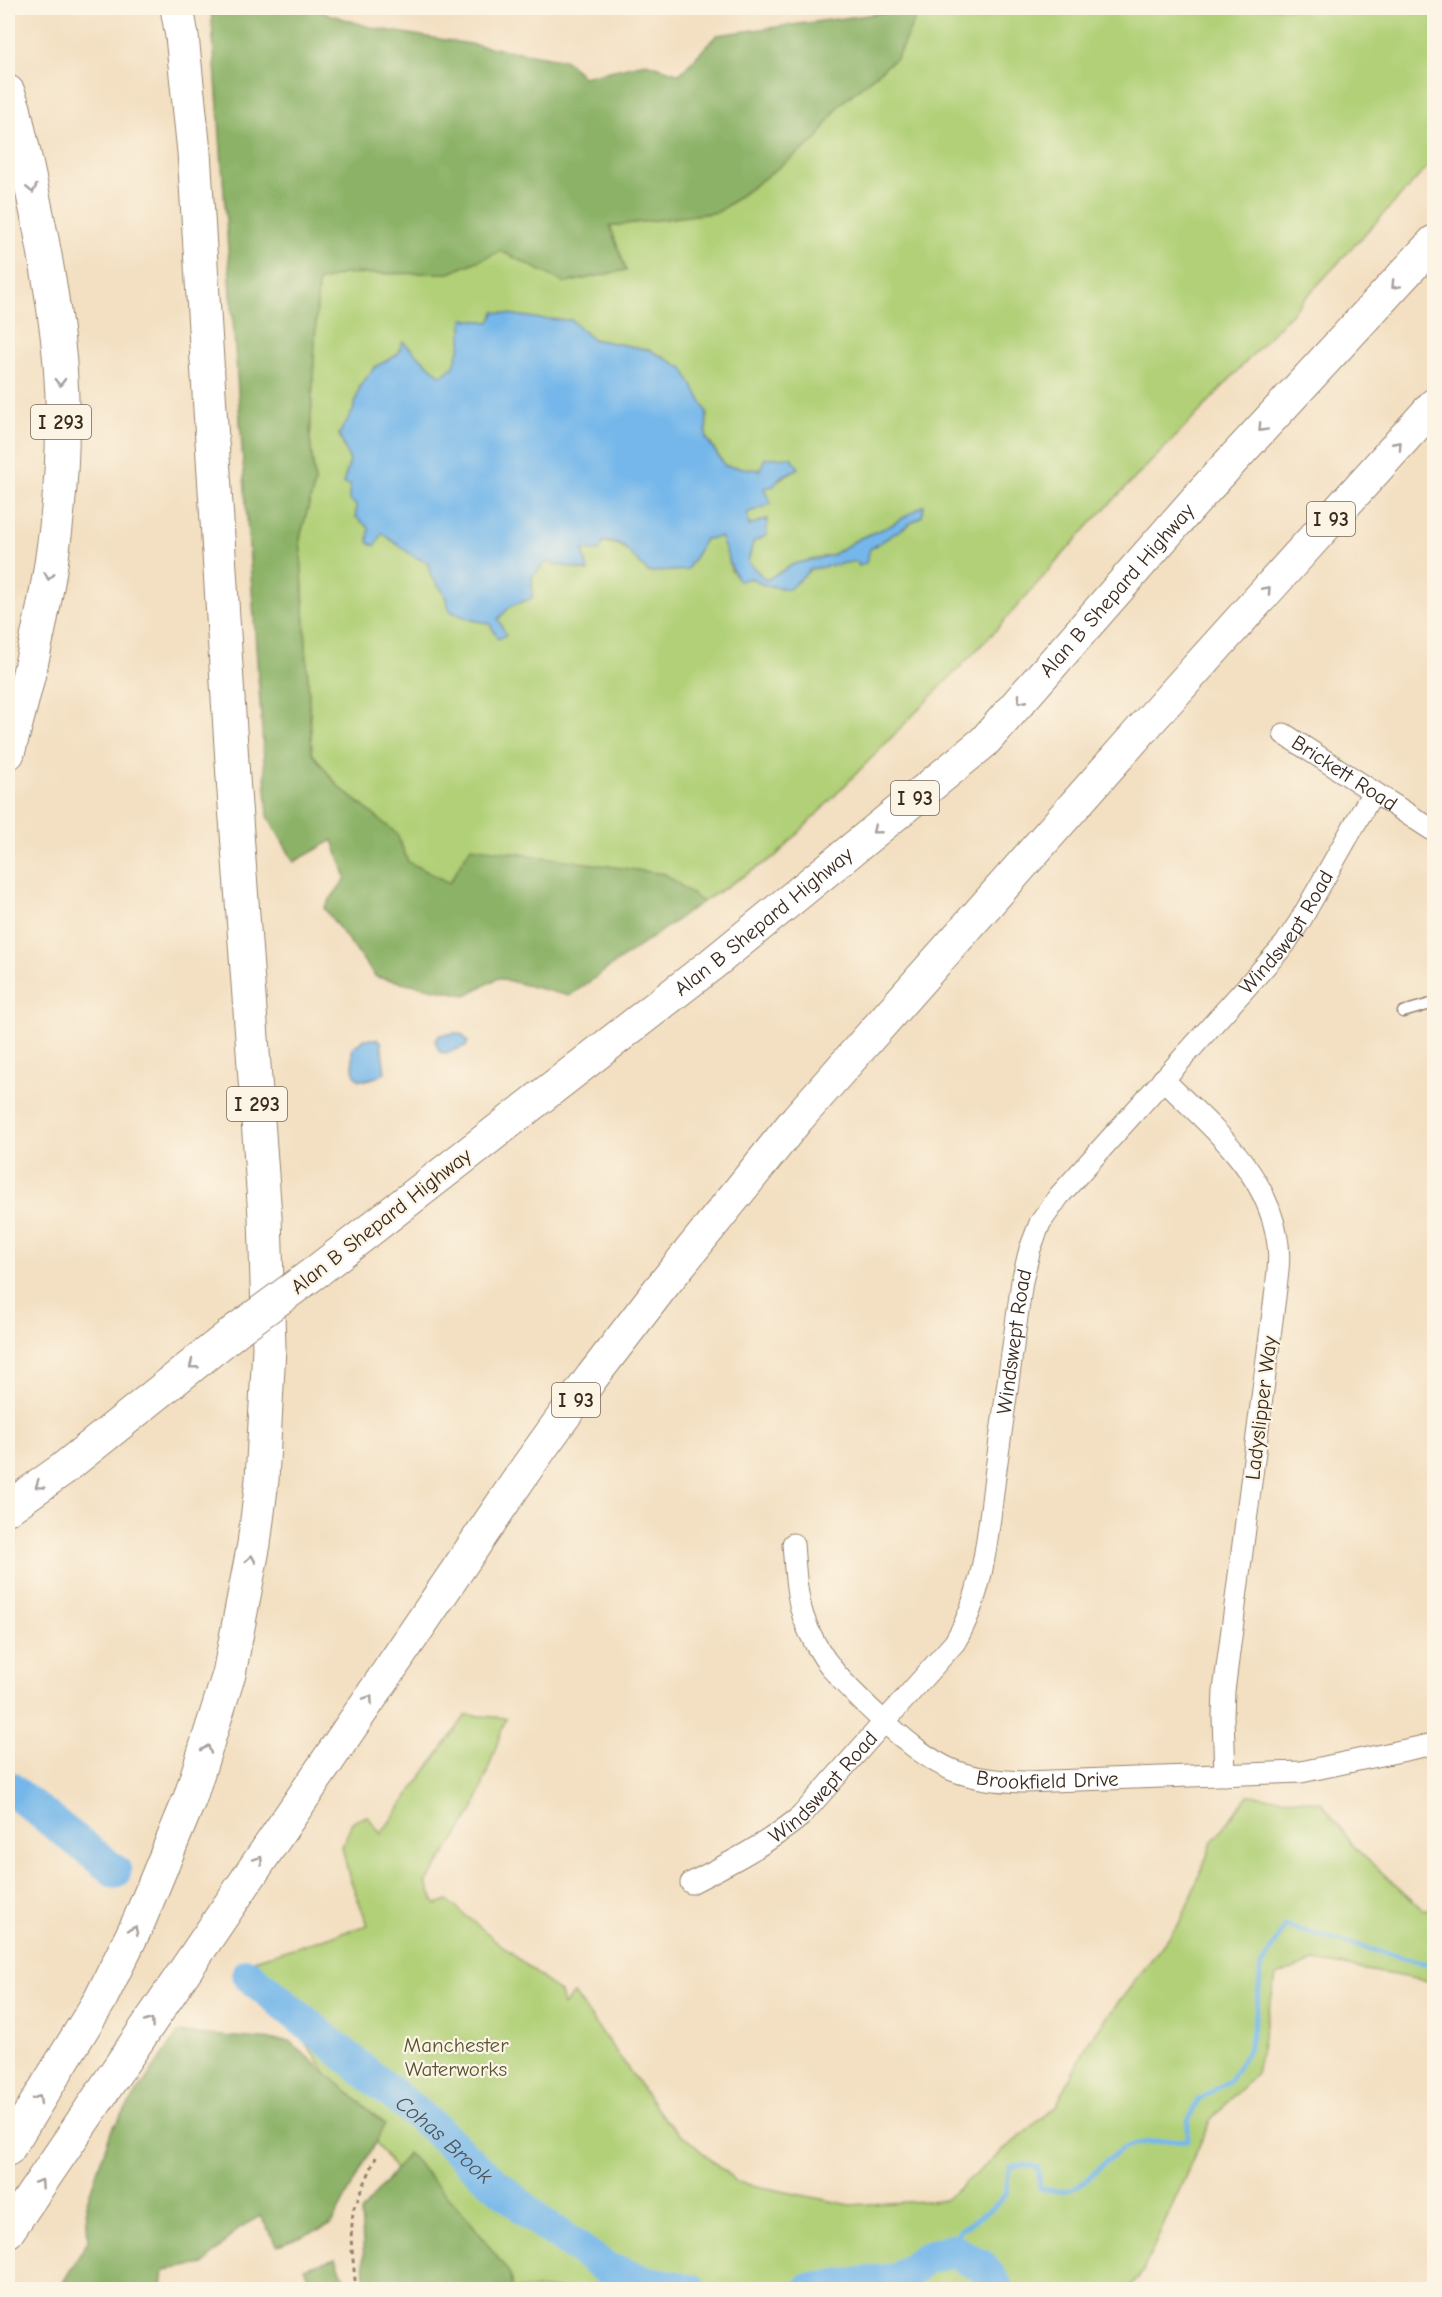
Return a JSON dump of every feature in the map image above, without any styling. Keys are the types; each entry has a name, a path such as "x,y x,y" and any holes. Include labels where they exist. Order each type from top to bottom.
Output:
{"highway":[{"name":"I 293","path":"8,2149 100,2000 139,1921 190,1798 229,1674 254,1544 263,1469 269,1348 265,1216 233,778 194,152 177,8"},
{"name":"I 293","path":"8,92 14,108 42,234 53,299 60,365 62,432 59,498 52,563 40,628 8,753"},
{"name":"Alan B Shepard Highway","path":"8,1508 63,1469 238,1329 317,1271 712,964 984,742 1202,493 1434,243"},
{"name":"I 93","path":"8,2231 522,1476 592,1377 665,1281 734,1195 870,1035 1434,405"}],"street":[{"name":"Brickett Road","path":"1284,734 1434,831"},
{"name":"Windswept Road","path":"691,1883 748,1854 778,1835 801,1816 885,1722 954,1641 968,1620 976,1595 988,1533 1022,1281 1030,1249 1040,1223 1079,1172 1285,944 1373,792"},
{"name":"Ladyslipper Way","path":"1163,1079 1249,1168 1267,1201 1278,1239 1275,1298 1224,1691 1222,1716 1225,1775"},
{"name":"Brookfield Drive","path":"793,1544 798,1597 811,1635 831,1670 845,1686 910,1745 931,1759 963,1773 998,1781 1302,1772 1434,1744"}],"lane":[{"path":"1403,1012 1434,1003"}],"path":[{"path":"356,2289 351,2239 353,2210 376,2157"}],"green space":[{"path":"211,8 309,8 373,28 566,60 583,77 646,63 680,74 717,35 920,8 897,57 839,105 816,140 718,212 610,226 626,270 565,283 501,251 449,273 343,274 318,282 310,439 315,483 300,537 312,753 338,786 397,834 408,862 449,883 471,847 665,874 702,902 569,996 498,978 466,995 376,977 324,908 346,878 333,840 294,862 268,816"},
{"path":"920,8 1434,8 1434,160 1188,424 1089,525 996,630 776,856 702,902 665,874 449,883 408,862 397,834 338,786 312,753 300,537 315,483 310,439 318,282 343,274 449,273 501,251 565,282 626,270 610,226 718,212 816,140 839,105 897,57","holes":["494,312 541,319 571,320 592,339 650,350 707,412 706,437 725,466 760,471 799,468 764,488 747,513 749,526 766,519 753,542 748,562 766,580 794,564 832,555 858,539 890,526 924,506 922,516 870,549 856,561 811,569 789,589 764,585 751,577 731,571 728,552 720,537 705,539 687,570 648,572 626,550 613,543 605,543 582,549 587,571 546,562 532,577 532,598 511,606 490,624 450,611 444,593 430,574 428,563 356,517 356,505 349,500 350,485 343,484 350,461 339,434 353,412 360,386 375,367 397,355 403,342 441,376 454,367 461,344 463,320 491,322"]},
{"name":"Manchester Waterworks","path":"466,1715 506,1718 474,1810 426,1883 436,1905 448,1901 560,1993 563,2005 574,1994 665,2120 737,2182 850,2205 945,2200 1056,2106 1089,2041 1181,1921 1212,1843 1248,1795 1321,1802 1356,1849 1422,1909 1434,1910 1434,1982 1315,1961 1276,1976 1256,2073 1211,2119 1143,2271 1129,2290 480,2289 248,1962 368,1925 349,1876 342,1847 352,1822 367,1816 381,1834"},
{"path":"178,2033 289,2041 385,2124 331,2225 278,2245 260,2216 239,2228 205,2264 164,2270 162,2289 59,2289 88,2241 86,2204 111,2131"},
{"path":"408,2153 470,2221 510,2274 512,2289 366,2289 361,2213"},
{"path":"336,2258 349,2289 314,2289 304,2268"}],"water":[{"path":"495,312 541,319 571,320 592,339 650,350 683,368 707,412 706,438 725,466 760,470 765,458 791,457 799,468 780,477 774,486 764,488 771,504 747,513 749,526 767,519 767,535 753,542 748,562 766,580 794,564 832,555 858,539 890,526 924,505 922,516 870,549 866,563 859,566 856,561 811,569 789,589 764,585 751,578 739,581 720,537 705,539 687,570 648,572 622,545 604,541 599,551 583,550 588,571 546,562 532,577 532,598 511,606 498,619 506,635 498,639 490,624 450,611 444,593 430,574 428,563 413,556 382,533 375,546 368,542 369,528 356,517 356,505 349,500 350,485 343,484 350,461 339,434 353,411 360,386 375,367 397,355 403,342 441,376 454,366 461,344 463,319 490,322"},
{"path":"456,1033 463,1035 468,1042 466,1046 446,1053 440,1052 435,1041 439,1035"},
{"path":"365,1039 381,1041 385,1073 361,1080 354,1073 352,1048"}],"waterway":[{"name":"Cohas Brook","path":"8,1787 115,1871"},
{"path":"952,2250 959,2231 994,2207 1006,2194 1009,2167 1022,2165 1038,2167 1040,2188 1057,2191 1081,2184 1108,2159 1132,2145 1152,2141 1188,2140 1188,2120 1198,2100 1230,2080 1248,2050 1257,2009 1261,1966 1285,1926 1422,1963 1434,1963"},
{"name":"Cohas Brook","path":"248,1975 434,2128 542,2223 606,2268 646,2282 692,2290"},
{"path":"809,2290 899,2279 924,2259 952,2250 982,2266 999,2290"}]}
